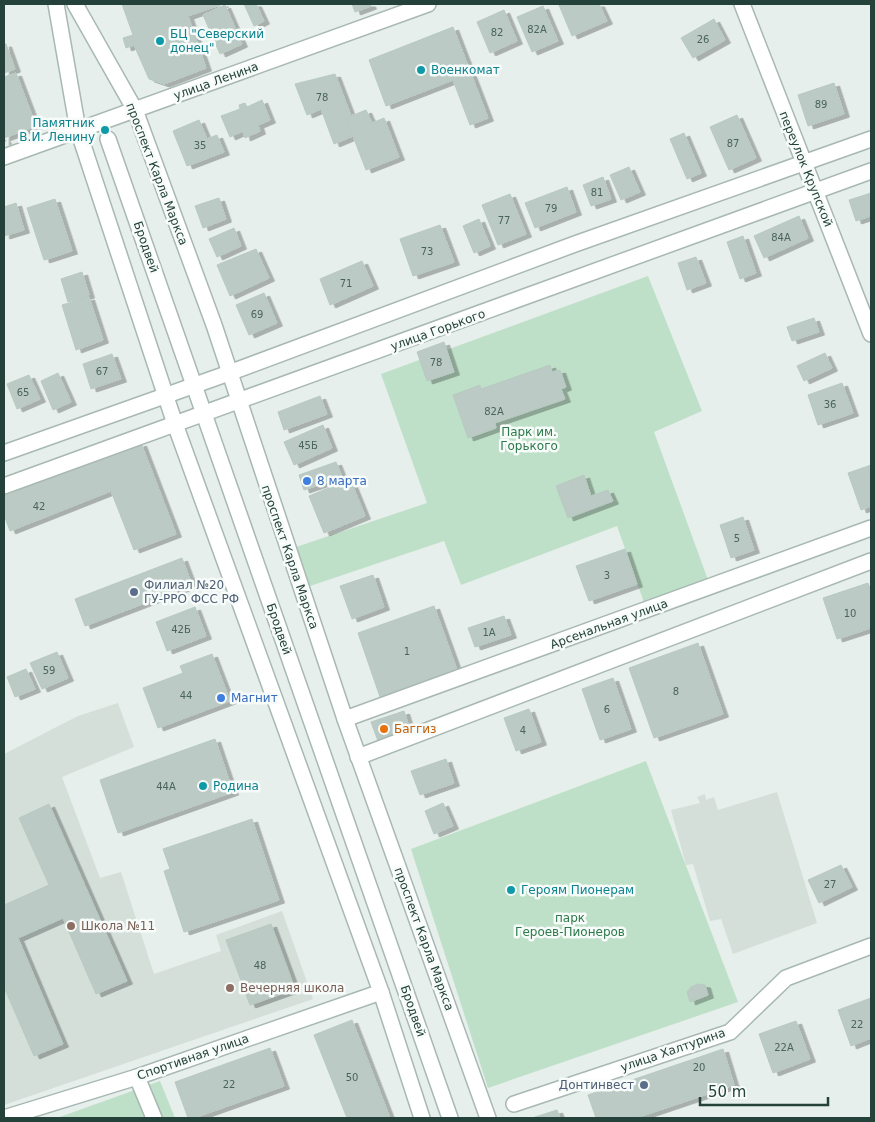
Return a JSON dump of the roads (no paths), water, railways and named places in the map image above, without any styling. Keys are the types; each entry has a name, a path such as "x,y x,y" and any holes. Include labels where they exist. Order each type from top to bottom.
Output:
{"street":[{"path":"56,4 78,130 175,424 381,992 422,1118"},
{"name":"проспект Карла Маркса","path":"75,4 135,110 214,325 358,757 488,1118"},
{"name":"улица Ленина","path":"4,157 428,4"},
{"name":"переулок Крупской","path":"742,4 871,334"},
{"path":"4,452 229,373 565,248 871,139"},
{"name":"Бродвей","path":"108,140 450,1118"},
{"name":"улица Горького","path":"4,486 204,415 871,171"},
{"name":"Арсенальная улица","path":"345,719 871,528"},
{"path":"358,757 871,561"},
{"name":"улица Халтурина","path":"514,1104 730,1032 786,978 871,946"},
{"name":"Спортивная улица","path":"4,1118 137,1077 381,992"},
{"path":"137,1077 154,1118"}],"place":[{"name":"БЦ \"Северский донец\"","path":"160,41"},
{"name":"Военкомат","path":"421,70"},
{"name":"Памятник В.И. Ленину","path":"105,130"},
{"name":"8 марта","path":"307,481"},
{"name":"Филиал №20 ГУ-РРО ФСС РФ","path":"134,592"},
{"name":"Магнит","path":"221,698"},
{"name":"Баггиз","path":"384,729"},
{"name":"Родина","path":"203,786"},
{"name":"Героям Пионерам","path":"511,890"},
{"name":"Школа №11","path":"71,926"},
{"name":"Вечерняя школа","path":"230,988"},
{"name":"Донтинвест","path":"644,1085"}],"park label":[{"name":"Парк им. Горького","path":"529,439"},
{"name":"парк Героев-Пионеров","path":"570,925"}]}
